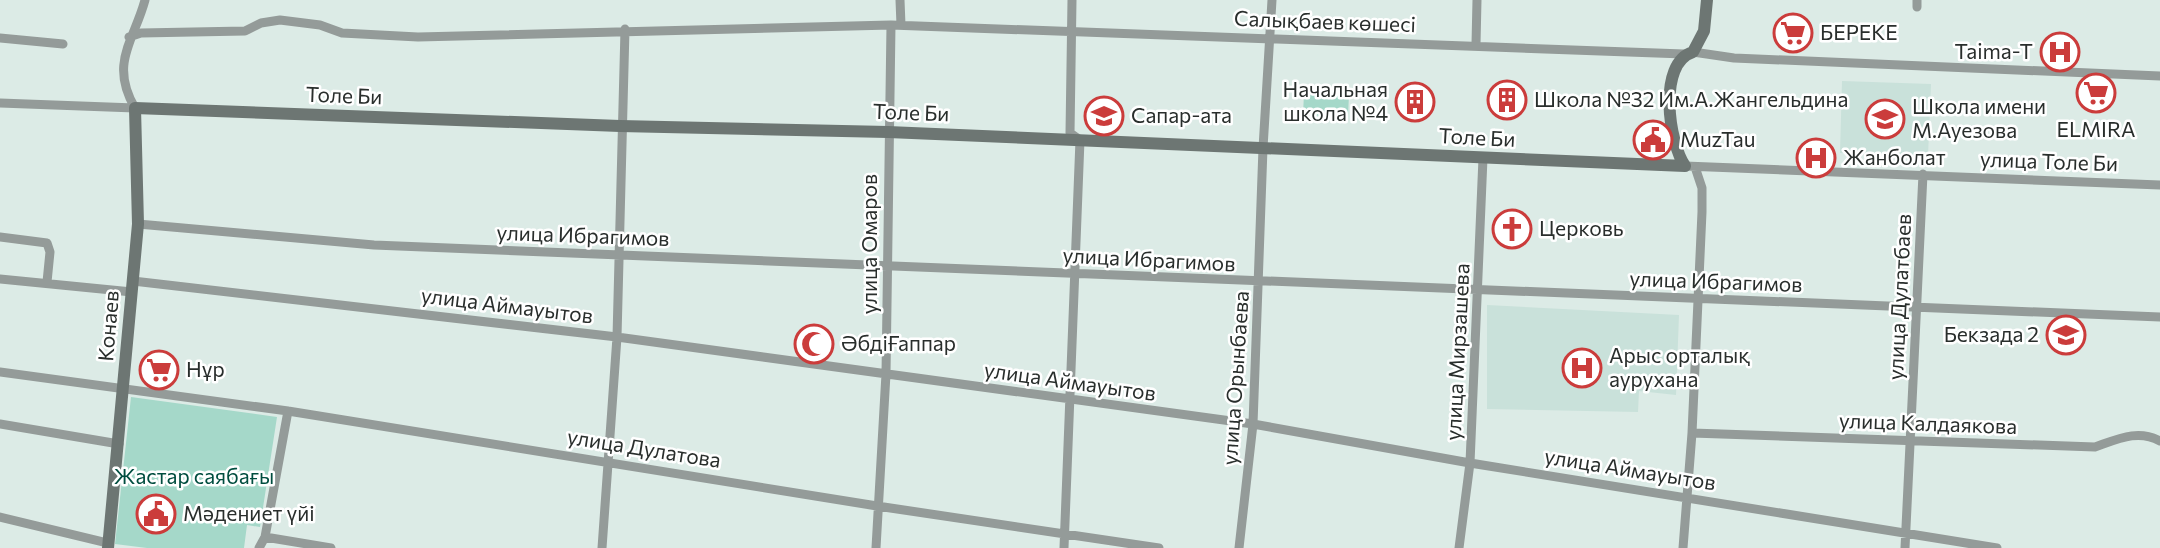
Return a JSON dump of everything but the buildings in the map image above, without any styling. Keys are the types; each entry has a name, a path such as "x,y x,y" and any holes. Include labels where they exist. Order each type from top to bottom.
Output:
{"main road":[{"path":"1690,166 1676,152 1670,117 1674,68 1689,53 1704,31 1707,0"},
{"name":"Толе Би","path":"135,108 620,126 888,132 1690,166"},
{"name":"Конаев","path":"108,546 138,224 135,108"}],"street":[{"path":"135,108 127,94 124,77 129,37 138,27 145,0"},
{"name":"улица Омаров","path":"876,548 886,374 888,132 900,0"},
{"path":"1064,548 1072,400 1080,140 1070,133 1068,117 1074,43 1071,29 1072,0"},
{"name":"улица Орынбаева","path":"1239,548 1253,424 1263,148 1272,0"},
{"path":"1476,44 1477,0"},
{"name":"Салықбаев көшесі","path":"129,37 141,33 245,31 261,23 280,20 320,24 342,33 365,36 896,25 1476,44 2160,76"},
{"path":"602,548 617,337 620,126 625,29"},
{"path":"0,38 63,44"},
{"path":"0,103 135,108"},
{"name":"улица Мирзашева","path":"1459,548 1470,463 1483,158"},
{"path":"1683,548 1689,497 1702,188 1690,166"},
{"name":"улица Толе Би","path":"1690,166 2160,184"},
{"name":"улица Дулатбаев","path":"1905,548 1923,174"},
{"name":"улица Ибрагимов","path":"138,224 374,245 2160,317"},
{"path":"0,237 47,243 50,252 47,282"},
{"name":"улица Аймауытов","path":"0,278 132,286 617,337 1253,424 1470,463 1997,548"},
{"name":"улица Дулатова","path":"0,372 288,411 608,460 877,506 1159,548"},
{"path":"259,548 265,537 288,411"},
{"path":"0,424 119,444"},
{"name":"улица Калдаякова","path":"1692,433 2095,447 2141,435 2160,442"},
{"path":"0,517 108,546"},
{"path":"265,537 331,548"}],"shaded area":[{"name":"Школа имени М.Ауезова","path":"1842,81 1931,84 1928,156 1840,153"},
{"name":"Арыс орталық аурухана","path":"1487,305 1679,315 1676,395 1639,391 1638,412 1487,409"}],"green space":[{"path":"1304,93 1349,94 1348,117 1303,115"},
{"name":"Жастар саябағы","path":"131,397 277,417 260,527 247,525 244,548 147,548 115,544"}],"place":[{"name":"БЕРЕКЕ","path":"1793,33"},
{"name":"Taima-T","path":"2060,52"},
{"name":"ELMIRA","path":"2096,93"},
{"name":"Школа №32 Им.А.Жангельдина","path":"1507,100"},
{"name":"Начальная школа №4","path":"1415,102"},
{"name":"Сапар-ата","path":"1104,116"},
{"name":"Школа имени М.Ауезова","path":"1885,119"},
{"name":"MuzTau","path":"1653,140"},
{"name":"Жанболат","path":"1816,158"},
{"name":"Церковь","path":"1512,229"},
{"name":"Бекзада 2","path":"2066,335"},
{"name":"ӘбдіҒаппар","path":"814,344"},
{"name":"Арыс орталық аурухана","path":"1582,368"},
{"name":"Нұр","path":"159,370"},
{"name":"Mәдениет үйі","path":"156,514"}]}
